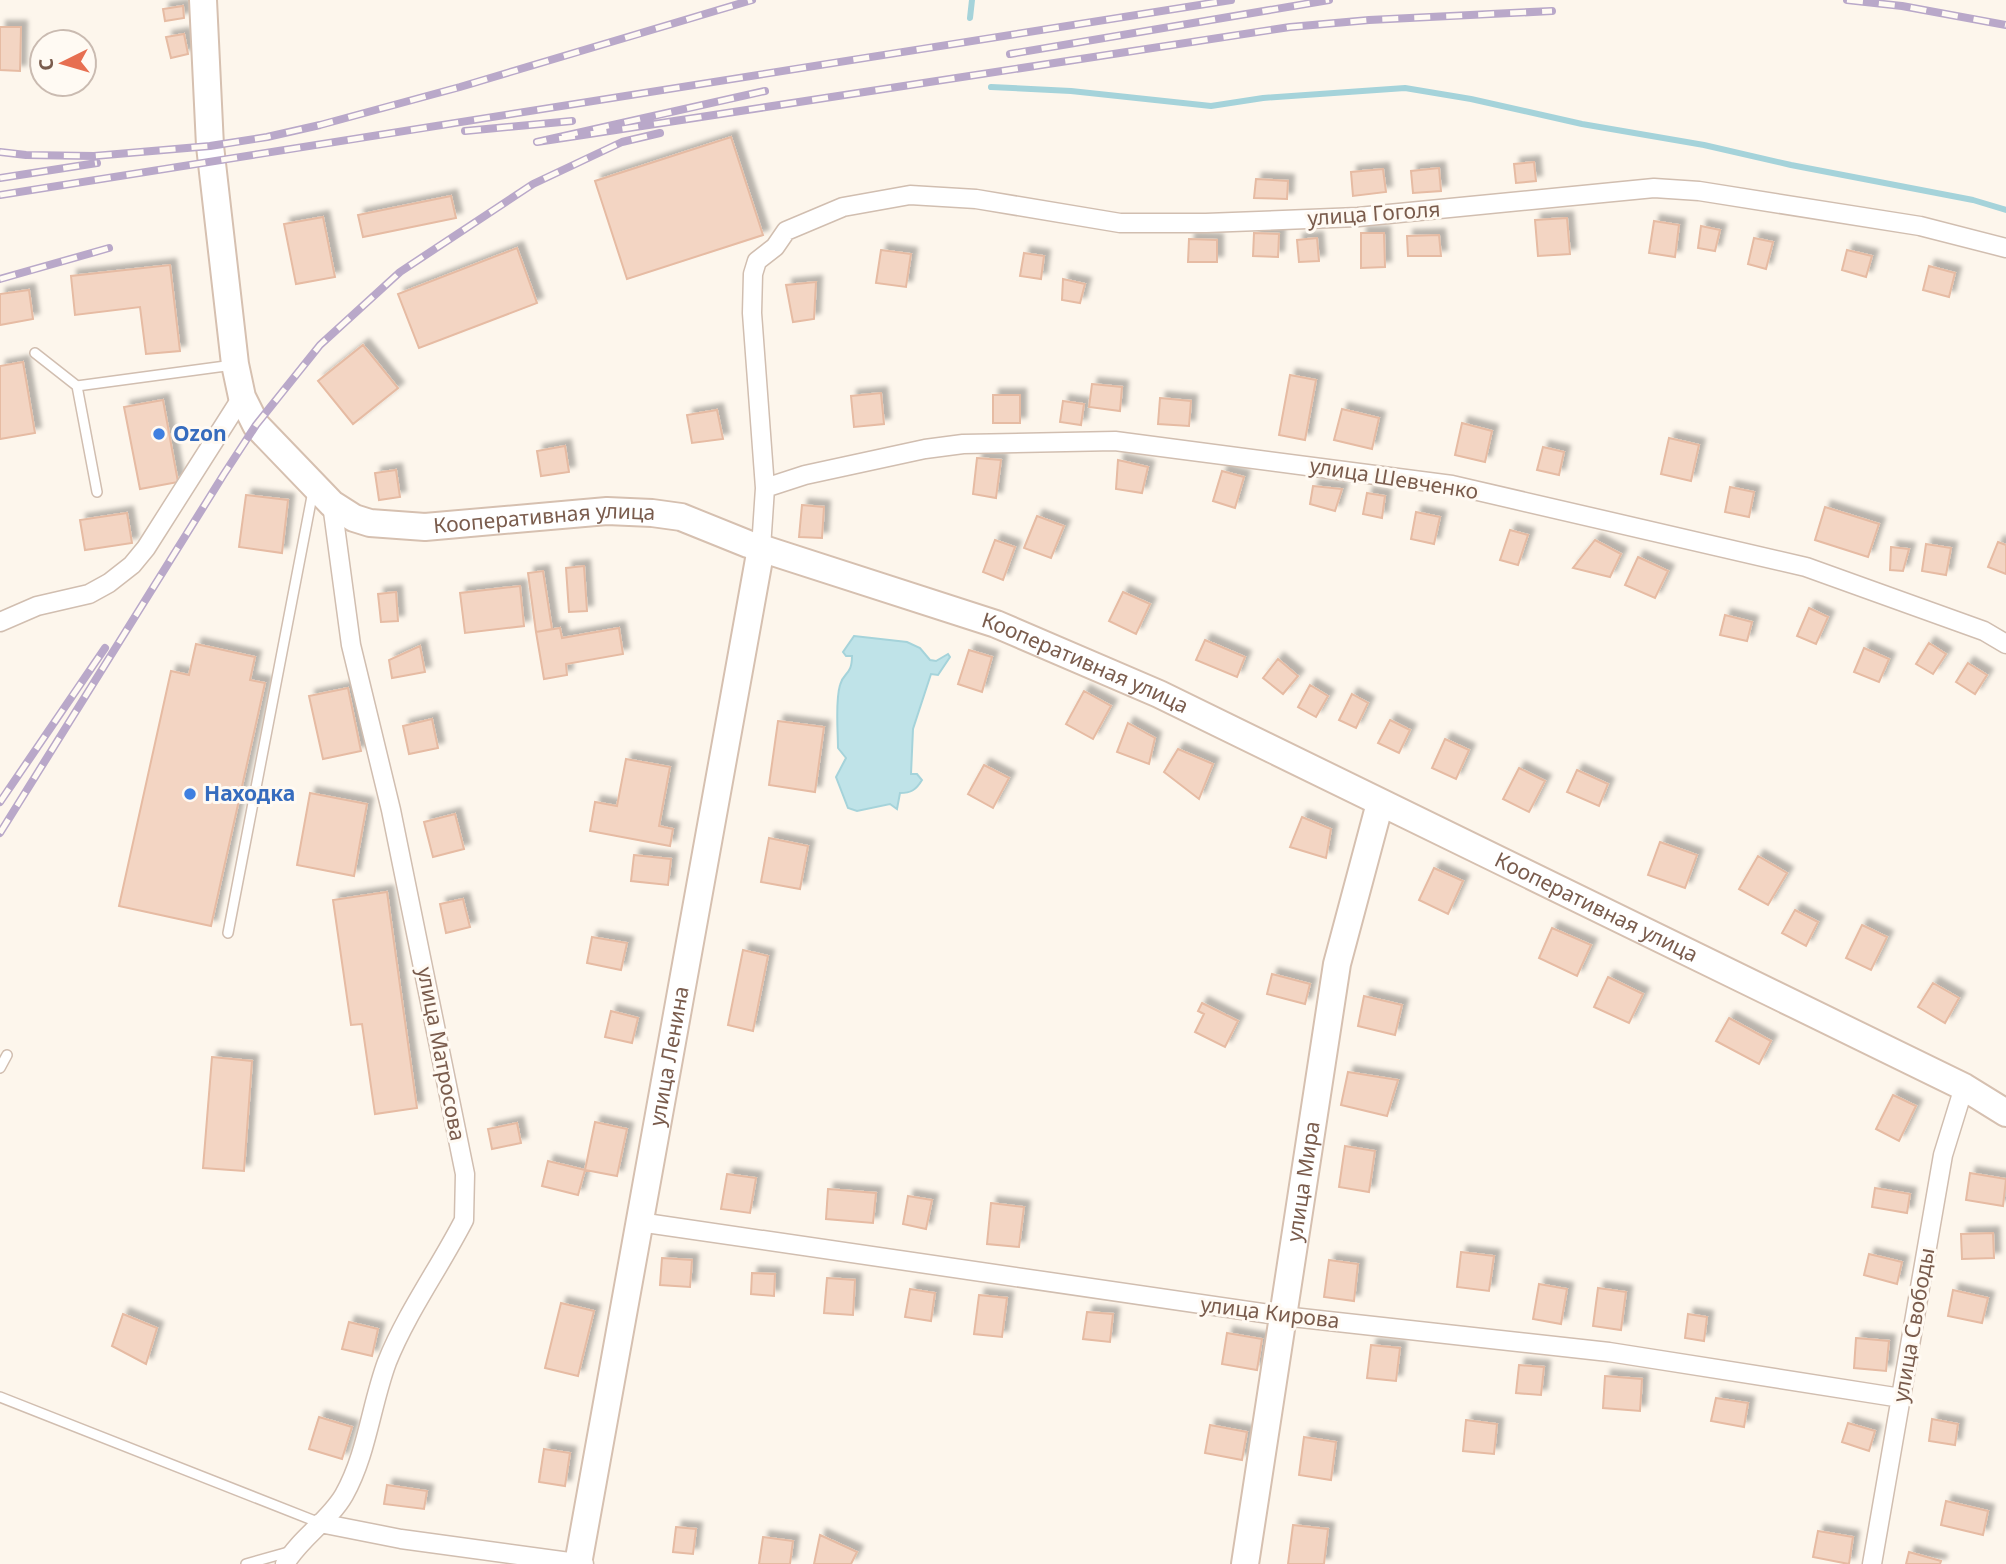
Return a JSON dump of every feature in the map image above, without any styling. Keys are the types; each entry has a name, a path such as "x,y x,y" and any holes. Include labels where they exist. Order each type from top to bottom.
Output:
{"main road":[{"name":"Кооперативная улица","path":"204,0 210,146 235,364 242,397 256,425 323,495 354,518 370,523 425,527 607,511 681,517 761,548 996,624 1159,694 1552,884 1964,1087 2006,1113"},
{"name":"улица Ленина","path":"580,1564 761,548"},
{"name":"улица Мира","path":"1245,1564 1337,964 1380,803"}],"street":[{"name":"улица Гоголя","path":"765,488 752,313 753,274 757,261 775,247 786,231 843,207 910,195 976,199 1120,223 1206,223 1358,218 1654,188 1699,191 1920,226 2006,248"},
{"path":"0,622 37,606 89,594 132,565 146,548 242,397"},
{"name":"улица Шевченко","path":"765,488 818,472 925,449 963,444 1115,441 1139,444 1452,485 1806,567 1984,631 2006,644"},
{"path":"761,548 765,488"},
{"name":"улица Матросова","path":"289,1557 343,1497 358,1465 388,1361 398,1338 464,1220 466,1206 465,1174 394,823 351,645 323,495"},
{"name":"улица Свободы","path":"1872,1564 1944,1155 1964,1087"},
{"name":"улица Кирова","path":"639,1222 1283,1316 1609,1352 1901,1398"},
{"path":"320,1523 401,1539 580,1564"}],"lane":[{"path":"35,354 77,386 97,492"},
{"path":"77,386 235,364"},
{"path":"228,933 323,495"},
{"path":"0,1068 7,1055"},
{"path":"0,1397 320,1523"},
{"path":"246,1564 289,1557"}],"water":[{"path":"854,636 907,642 920,648 930,660 936,661 948,654 950,657 938,675 931,674 913,729 911,774 917,774 922,780 913,790 900,793 897,809 890,804 857,811 848,808 836,777 846,758 838,748 838,692 841,681 851,667 852,656 846,656 843,652"}],"building":[{"path":"183,6 184,18 165,21 163,9"},
{"path":"0,27 21,27 20,71 0,70"},
{"path":"184,34 188,54 171,58 166,37"},
{"path":"731,137 763,235 627,279 595,181"},
{"path":"1534,162 1536,181 1516,183 1514,164"},
{"path":"1439,168 1441,191 1413,193 1411,171"},
{"path":"1383,169 1386,192 1353,196 1351,172"},
{"path":"1256,179 1288,181 1287,199 1254,198"},
{"path":"451,196 456,218 363,237 358,215"},
{"path":"323,217 335,277 296,284 284,224"},
{"path":"1567,218 1570,254 1538,256 1535,220"},
{"path":"1654,221 1679,225 1675,257 1649,253"},
{"path":"1701,226 1720,230 1715,251 1698,248"},
{"path":"1254,233 1279,234 1278,257 1253,256"},
{"path":"1361,233 1384,233 1385,267 1361,268"},
{"path":"1439,235 1441,256 1408,256 1407,236"},
{"path":"1317,238 1319,261 1299,262 1297,240"},
{"path":"1754,238 1773,242 1766,269 1748,264"},
{"path":"1189,239 1217,240 1217,262 1188,262"},
{"path":"517,248 537,303 419,348 398,294"},
{"path":"881,250 911,254 906,287 876,283"},
{"path":"1847,250 1872,256 1866,277 1842,270"},
{"path":"1024,253 1044,256 1041,279 1020,276"},
{"path":"170,265 180,351 146,354 140,307 75,315 71,276"},
{"path":"1929,266 1955,273 1949,297 1923,290"},
{"path":"1063,279 1085,284 1080,303 1062,300"},
{"path":"816,282 814,319 793,322 786,285"},
{"path":"29,290 33,319 0,325 0,294"},
{"path":"363,345 398,388 353,424 318,381"},
{"path":"23,362 35,433 0,439 0,366"},
{"path":"1290,375 1316,380 1305,440 1279,435"},
{"path":"1092,384 1122,387 1120,411 1089,407"},
{"path":"881,393 884,424 854,427 851,396"},
{"path":"993,395 1020,395 1020,423 993,423"},
{"path":"1160,398 1191,401 1189,426 1158,424"},
{"path":"163,400 178,482 140,489 124,407"},
{"path":"1063,401 1084,404 1081,425 1060,422"},
{"path":"1342,409 1379,418 1372,449 1334,440"},
{"path":"717,410 723,439 692,443 687,415"},
{"path":"1462,423 1492,431 1485,462 1455,455"},
{"path":"1669,438 1699,445 1691,481 1661,474"},
{"path":"565,446 569,472 541,476 537,451"},
{"path":"1543,447 1564,452 1559,475 1537,470"},
{"path":"977,458 1001,460 996,498 973,494"},
{"path":"1118,460 1148,467 1142,493 1116,489"},
{"path":"396,470 400,497 379,500 375,473"},
{"path":"1222,471 1244,477 1235,508 1213,501"},
{"path":"1313,486 1342,489 1335,511 1310,504"},
{"path":"1730,487 1754,492 1749,517 1725,512"},
{"path":"1367,493 1385,496 1382,518 1363,514"},
{"path":"246,495 288,500 282,553 239,547"},
{"path":"802,505 824,507 822,538 799,537"},
{"path":"1825,507 1879,524 1868,557 1815,540"},
{"path":"1416,512 1440,517 1434,544 1411,539"},
{"path":"127,513 132,543 85,550 80,520"},
{"path":"1037,516 1064,526 1051,558 1024,548"},
{"path":"1510,530 1528,535 1518,565 1500,560"},
{"path":"995,540 1015,547 1003,580 983,572"},
{"path":"1595,540 1621,554 1610,577 1573,568"},
{"path":"1998,542 2006,545 2006,574 1988,567"},
{"path":"1926,544 1951,548 1946,575 1922,571"},
{"path":"1891,547 1909,549 1903,571 1890,570"},
{"path":"1638,557 1668,571 1655,598 1625,585"},
{"path":"584,566 587,611 569,612 566,568"},
{"path":"543,571 552,629 536,632 528,573"},
{"path":"520,586 524,626 465,633 460,593"},
{"path":"396,592 398,621 381,622 378,594"},
{"path":"1123,592 1150,604 1136,634 1109,621"},
{"path":"1809,608 1828,617 1816,644 1797,636"},
{"path":"1725,615 1752,622 1747,641 1720,635"},
{"path":"560,628 562,638 619,628 623,654 566,664 567,675 544,679 536,632"},
{"path":"1205,640 1245,657 1237,677 1196,660"},
{"path":"1929,643 1946,654 1933,674 1916,664"},
{"path":"196,644 255,657 250,680 265,683 211,926 119,906 171,671 189,675"},
{"path":"420,646 425,672 392,678 389,660"},
{"path":"1864,648 1889,659 1879,682 1854,672"},
{"path":"969,650 992,657 982,692 958,684"},
{"path":"1278,659 1298,676 1283,694 1263,678"},
{"path":"1968,663 1987,675 1975,694 1956,682"},
{"path":"1310,685 1328,696 1316,717 1298,707"},
{"path":"348,688 361,751 323,759 309,696"},
{"path":"1084,691 1111,706 1093,739 1066,724"},
{"path":"1352,694 1368,703 1356,728 1339,720"},
{"path":"432,719 438,748 409,754 403,726"},
{"path":"1390,720 1410,730 1399,753 1378,743"},
{"path":"778,721 824,727 815,792 769,785"},
{"path":"1128,723 1155,738 1149,764 1117,752"},
{"path":"1445,739 1469,750 1456,779 1432,768"},
{"path":"1178,749 1213,764 1199,799 1164,772"},
{"path":"626,759 670,767 659,826 673,829 670,846 590,831 595,802 617,806"},
{"path":"984,765 1009,778 993,808 968,794"},
{"path":"1519,768 1545,781 1529,812 1503,799"},
{"path":"1577,770 1608,784 1599,806 1567,792"},
{"path":"310,793 367,804 354,876 297,865"},
{"path":"455,814 464,849 433,857 424,822"},
{"path":"1302,817 1331,829 1326,858 1290,847"},
{"path":"769,838 808,846 800,889 761,882"},
{"path":"1660,842 1697,855 1685,888 1648,875"},
{"path":"634,855 671,859 668,885 631,881"},
{"path":"1758,856 1787,873 1768,905 1739,889"},
{"path":"1434,868 1463,881 1448,914 1419,900"},
{"path":"387,892 417,1108 375,1114 362,1024 351,1025 333,900"},
{"path":"463,899 470,927 446,933 440,904"},
{"path":"1795,910 1818,922 1806,946 1782,933"},
{"path":"1862,925 1887,937 1871,970 1846,958"},
{"path":"1552,928 1591,945 1577,976 1539,958"},
{"path":"592,937 627,943 621,970 587,963"},
{"path":"743,950 768,956 753,1031 728,1025"},
{"path":"1272,974 1310,984 1305,1004 1267,994"},
{"path":"1608,977 1643,994 1629,1023 1594,1007"},
{"path":"1933,983 1959,998 1945,1023 1918,1007"},
{"path":"1364,996 1402,1005 1395,1035 1358,1026"},
{"path":"1202,1003 1238,1021 1225,1047 1195,1032 1204,1014 1198,1011"},
{"path":"611,1011 638,1018 632,1043 605,1037"},
{"path":"1729,1018 1771,1041 1759,1064 1716,1041"},
{"path":"212,1057 252,1061 244,1171 203,1168"},
{"path":"1348,1072 1398,1080 1387,1116 1341,1105"},
{"path":"1893,1095 1916,1106 1899,1141 1876,1129"},
{"path":"595,1122 627,1129 617,1176 585,1170"},
{"path":"517,1123 521,1143 492,1149 488,1129"},
{"path":"1345,1146 1375,1151 1369,1192 1339,1187"},
{"path":"548,1161 585,1170 578,1195 542,1186"},
{"path":"1970,1173 2006,1179 2003,1206 1966,1200"},
{"path":"727,1174 756,1178 750,1213 721,1209"},
{"path":"1875,1188 1910,1194 1907,1213 1872,1207"},
{"path":"828,1189 876,1193 873,1223 826,1219"},
{"path":"908,1196 932,1200 926,1229 903,1224"},
{"path":"991,1203 1024,1207 1019,1247 987,1244"},
{"path":"1993,1233 1994,1258 1962,1259 1961,1234"},
{"path":"1461,1252 1494,1256 1489,1291 1457,1287"},
{"path":"1869,1254 1902,1262 1897,1284 1864,1275"},
{"path":"662,1258 692,1260 690,1287 660,1285"},
{"path":"1329,1260 1358,1264 1354,1301 1324,1297"},
{"path":"752,1273 775,1274 774,1296 751,1294"},
{"path":"827,1278 855,1280 853,1315 824,1313"},
{"path":"1539,1284 1567,1289 1561,1324 1533,1319"},
{"path":"1598,1288 1626,1292 1621,1330 1593,1326"},
{"path":"910,1289 935,1293 931,1321 905,1317"},
{"path":"1953,1290 1988,1298 1982,1323 1948,1316"},
{"path":"979,1295 1007,1298 1002,1337 974,1334"},
{"path":"561,1303 594,1311 578,1376 545,1368"},
{"path":"1087,1312 1113,1314 1110,1342 1083,1339"},
{"path":"123,1314 157,1328 146,1364 112,1346"},
{"path":"1688,1314 1707,1317 1704,1341 1685,1338"},
{"path":"349,1322 378,1329 372,1356 342,1349"},
{"path":"1227,1333 1262,1339 1257,1370 1222,1364"},
{"path":"1856,1338 1889,1341 1886,1371 1854,1368"},
{"path":"1371,1345 1400,1348 1396,1381 1367,1378"},
{"path":"1519,1365 1544,1367 1541,1395 1516,1393"},
{"path":"1605,1376 1642,1379 1640,1411 1603,1408"},
{"path":"1716,1398 1748,1403 1744,1427 1711,1421"},
{"path":"319,1417 352,1427 342,1459 309,1449"},
{"path":"1932,1419 1958,1424 1955,1445 1929,1441"},
{"path":"1466,1420 1497,1424 1494,1454 1463,1451"},
{"path":"1848,1423 1875,1431 1869,1451 1842,1442"},
{"path":"1210,1425 1247,1432 1242,1460 1205,1453"},
{"path":"1304,1437 1336,1442 1331,1480 1299,1475"},
{"path":"544,1449 570,1453 565,1486 539,1482"},
{"path":"387,1485 427,1491 424,1509 384,1504"},
{"path":"1946,1501 1988,1511 1983,1535 1941,1525"},
{"path":"1293,1525 1328,1529 1324,1564 1288,1564"},
{"path":"676,1527 696,1529 693,1554 673,1552"},
{"path":"1818,1531 1853,1537 1849,1564 1813,1557"},
{"path":"820,1535 857,1552 851,1564 814,1564"},
{"path":"763,1537 793,1541 790,1564 759,1564"},
{"path":"1909,1552 1941,1561 1940,1564 1906,1564"}],"waterway":[{"path":"970,18 972,0"},
{"path":"991,87 1071,91 1211,106 1263,98 1405,88 1471,99 1582,124 1704,145 1791,165 1973,200 2006,210"}],"railway":[{"path":"0,152 94,156 210,146 267,137 460,87 752,0"},
{"path":"0,195 1231,0"},
{"path":"1010,54 1329,0"},
{"path":"1847,0 1902,6 2006,25"},
{"path":"765,91 537,142 1290,27 1369,20 1552,11"},
{"path":"465,131 572,121"},
{"path":"0,833 256,425 320,345 400,272 533,184 622,142 660,133"},
{"path":"0,178 97,163"},
{"path":"0,279 109,248"},
{"path":"0,802 105,648"}],"place":[{"name":"Ozon","path":"159,434"},
{"name":"Находка","path":"190,794"}]}
